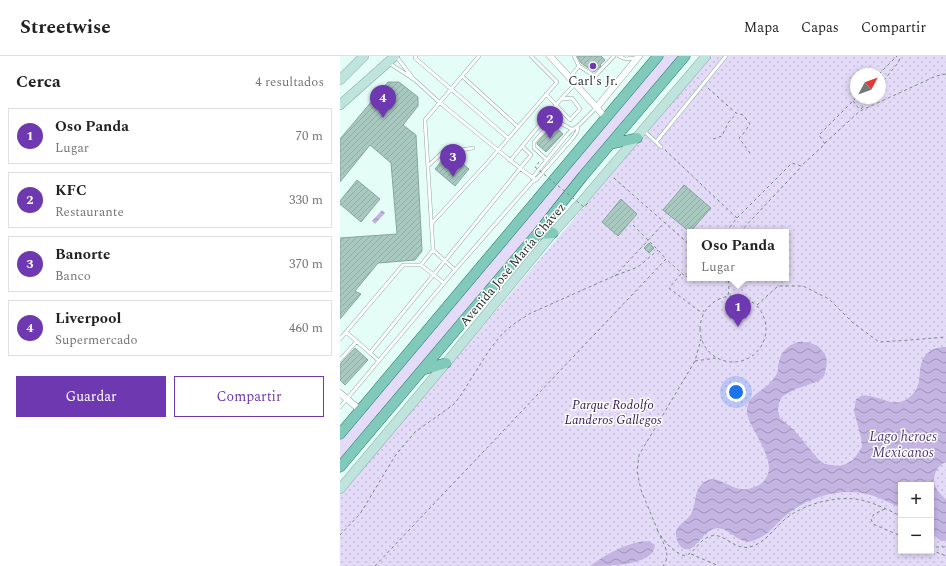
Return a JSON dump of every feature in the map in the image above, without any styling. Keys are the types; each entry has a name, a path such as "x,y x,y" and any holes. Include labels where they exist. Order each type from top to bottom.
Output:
{"main road":[{"path":"642,75 650,56"},
{"name":"Avenida José María Chávez","path":"340,434 658,56"},
{"name":"Avenida José María Chávez","path":"340,467 685,56"},
{"path":"611,144 639,134"},
{"path":"537,234 553,233"},
{"path":"422,370 446,363"}],"street":[{"path":"340,80 364,56"},
{"path":"340,105 396,56"},
{"path":"551,56 606,118"},
{"name":"Avenida José María Chávez","path":"340,489 553,233 706,56"},
{"path":"597,107 638,57"},
{"path":"340,393 360,410"}],"lane":[{"path":"396,56 415,80 439,102 533,180"},
{"path":"416,56 414,58 508,138"},
{"path":"421,265 433,250 425,120 478,56"},
{"path":"432,223 557,82 531,56"},
{"path":"574,56 580,66 593,75 596,74 614,56"},
{"path":"619,56 625,60 638,57"},
{"path":"656,142 726,56"},
{"path":"389,63 415,80"},
{"path":"570,77 580,66"},
{"path":"462,76 518,126"},
{"path":"510,161 575,84"},
{"path":"546,94 570,120 580,109 572,98 561,99"},
{"path":"533,180 546,160 573,129 597,107"},
{"path":"546,160 534,148 534,142 552,122 557,121 577,132"},
{"path":"340,407 455,270 533,180 572,139 577,132 578,126"},
{"path":"639,134 656,142 662,147"},
{"path":"370,353 446,262 531,155 522,146"},
{"path":"428,166 448,147 455,151 473,148"},
{"path":"433,250 455,270"},
{"path":"340,339 403,265 421,265 444,283"},
{"path":"346,332 379,360"},
{"path":"340,360 357,341"}],"path":[{"path":"885,68 897,56"},
{"path":"886,78 898,63 901,56"},
{"path":"860,111 936,76 946,74"},
{"path":"703,84 736,113 743,115 750,124 744,134 739,138 750,152"},
{"path":"825,144 819,135 850,104"},
{"path":"855,104 860,111"},
{"path":"743,229 802,166 860,111 865,104"},
{"path":"713,139 722,136 728,123 736,113"},
{"path":"662,147 737,218"},
{"path":"539,162 535,167 584,207 588,203"},
{"path":"728,229 737,218 792,163 802,166"},
{"path":"607,172 687,242"},
{"path":"614,276 664,222"},
{"path":"633,226 666,259 686,277 687,276"},
{"path":"340,535 360,514 395,456 415,432 453,405 490,350 514,323 530,313 638,267 658,250"},
{"path":"375,566 666,259"},
{"path":"682,273 669,288 699,311 705,311"},
{"path":"728,281 728,296"},
{"path":"757,305 778,286 803,286 829,299 852,322 879,342 946,337"},
{"path":"728,296 738,296 748,299 757,305 763,313 767,324 767,335 757,354 748,360 738,363 727,362 716,358 707,350 701,339 700,325 705,311 711,304 728,296"},
{"path":"663,566 667,558 666,549 641,490 637,471 639,455 696,361 701,339"},
{"path":"696,361 716,358"},
{"path":"657,530 666,543 676,553 685,556 690,554 703,540 711,536 720,536 734,545 752,547 764,539 784,520 798,511 829,500 844,498 861,500 898,515"},
{"path":"885,509 874,514 871,519 873,524 898,535"},
{"path":"934,546 946,546"},
{"path":"934,551 946,556"},
{"path":"690,554 719,566"}],"green space":[{"path":"663,56 684,56 340,464 340,437"},
{"name":"Parque Rodolfo Landeros Gallegos","path":"712,56 946,56 946,566 340,566 340,495"}],"water":[{"path":"382,210 385,213 375,224 372,221"},
{"name":"Lago heroes Mexicanos","path":"798,342 808,342 818,346 825,354 827,361 824,376 819,381 796,389 782,397 778,410 780,418 794,430 819,460 825,464 839,466 853,460 862,447 854,411 856,399 861,396 870,396 898,402 908,399 917,389 924,356 935,349 946,347 946,462 937,469 934,480 937,490 946,500 946,541 941,541 934,535 934,482 898,482 898,507 867,494 856,492 833,493 801,505 783,518 766,534 752,541 747,542 737,538 727,531 717,528 707,532 696,544 688,549 684,549 680,546 676,538 676,531 691,514 697,491 703,483 713,479 740,489 747,489 758,485 766,479 769,471 768,461 749,420 747,413 748,406 753,397 773,379 777,373 782,354 790,346"},
{"path":"649,541 655,545 653,552 639,561 618,565 590,566 625,546"}],"building":[{"name":"Carl's Jr.","path":"577,56 601,56 605,60 594,72 581,63"},
{"path":"388,82 399,82 418,97 418,106 403,125 416,135 422,251 415,260 378,263 355,291 361,294 340,319 340,238 397,234 391,163 370,145 340,182 340,139"},
{"path":"553,125 563,134 546,152 537,143"},
{"path":"449,152 469,169 455,186 435,169"},
{"path":"357,180 380,199 361,222 340,204 340,201"},
{"path":"684,185 711,208 693,229 687,230 663,210"},
{"path":"621,199 637,214 618,236 602,222"},
{"path":"649,243 654,248 649,253 644,248"},
{"path":"355,348 368,360 345,385 340,380 340,364"}],"place":[{"name":"Carl's Jr.","path":"593,66"},
{"name":"Liverpool","path":"383,118"},
{"name":"KFC","path":"550,139"},
{"name":"Banorte","path":"453,177"},
{"name":"Oso Panda","path":"738,327"}]}
